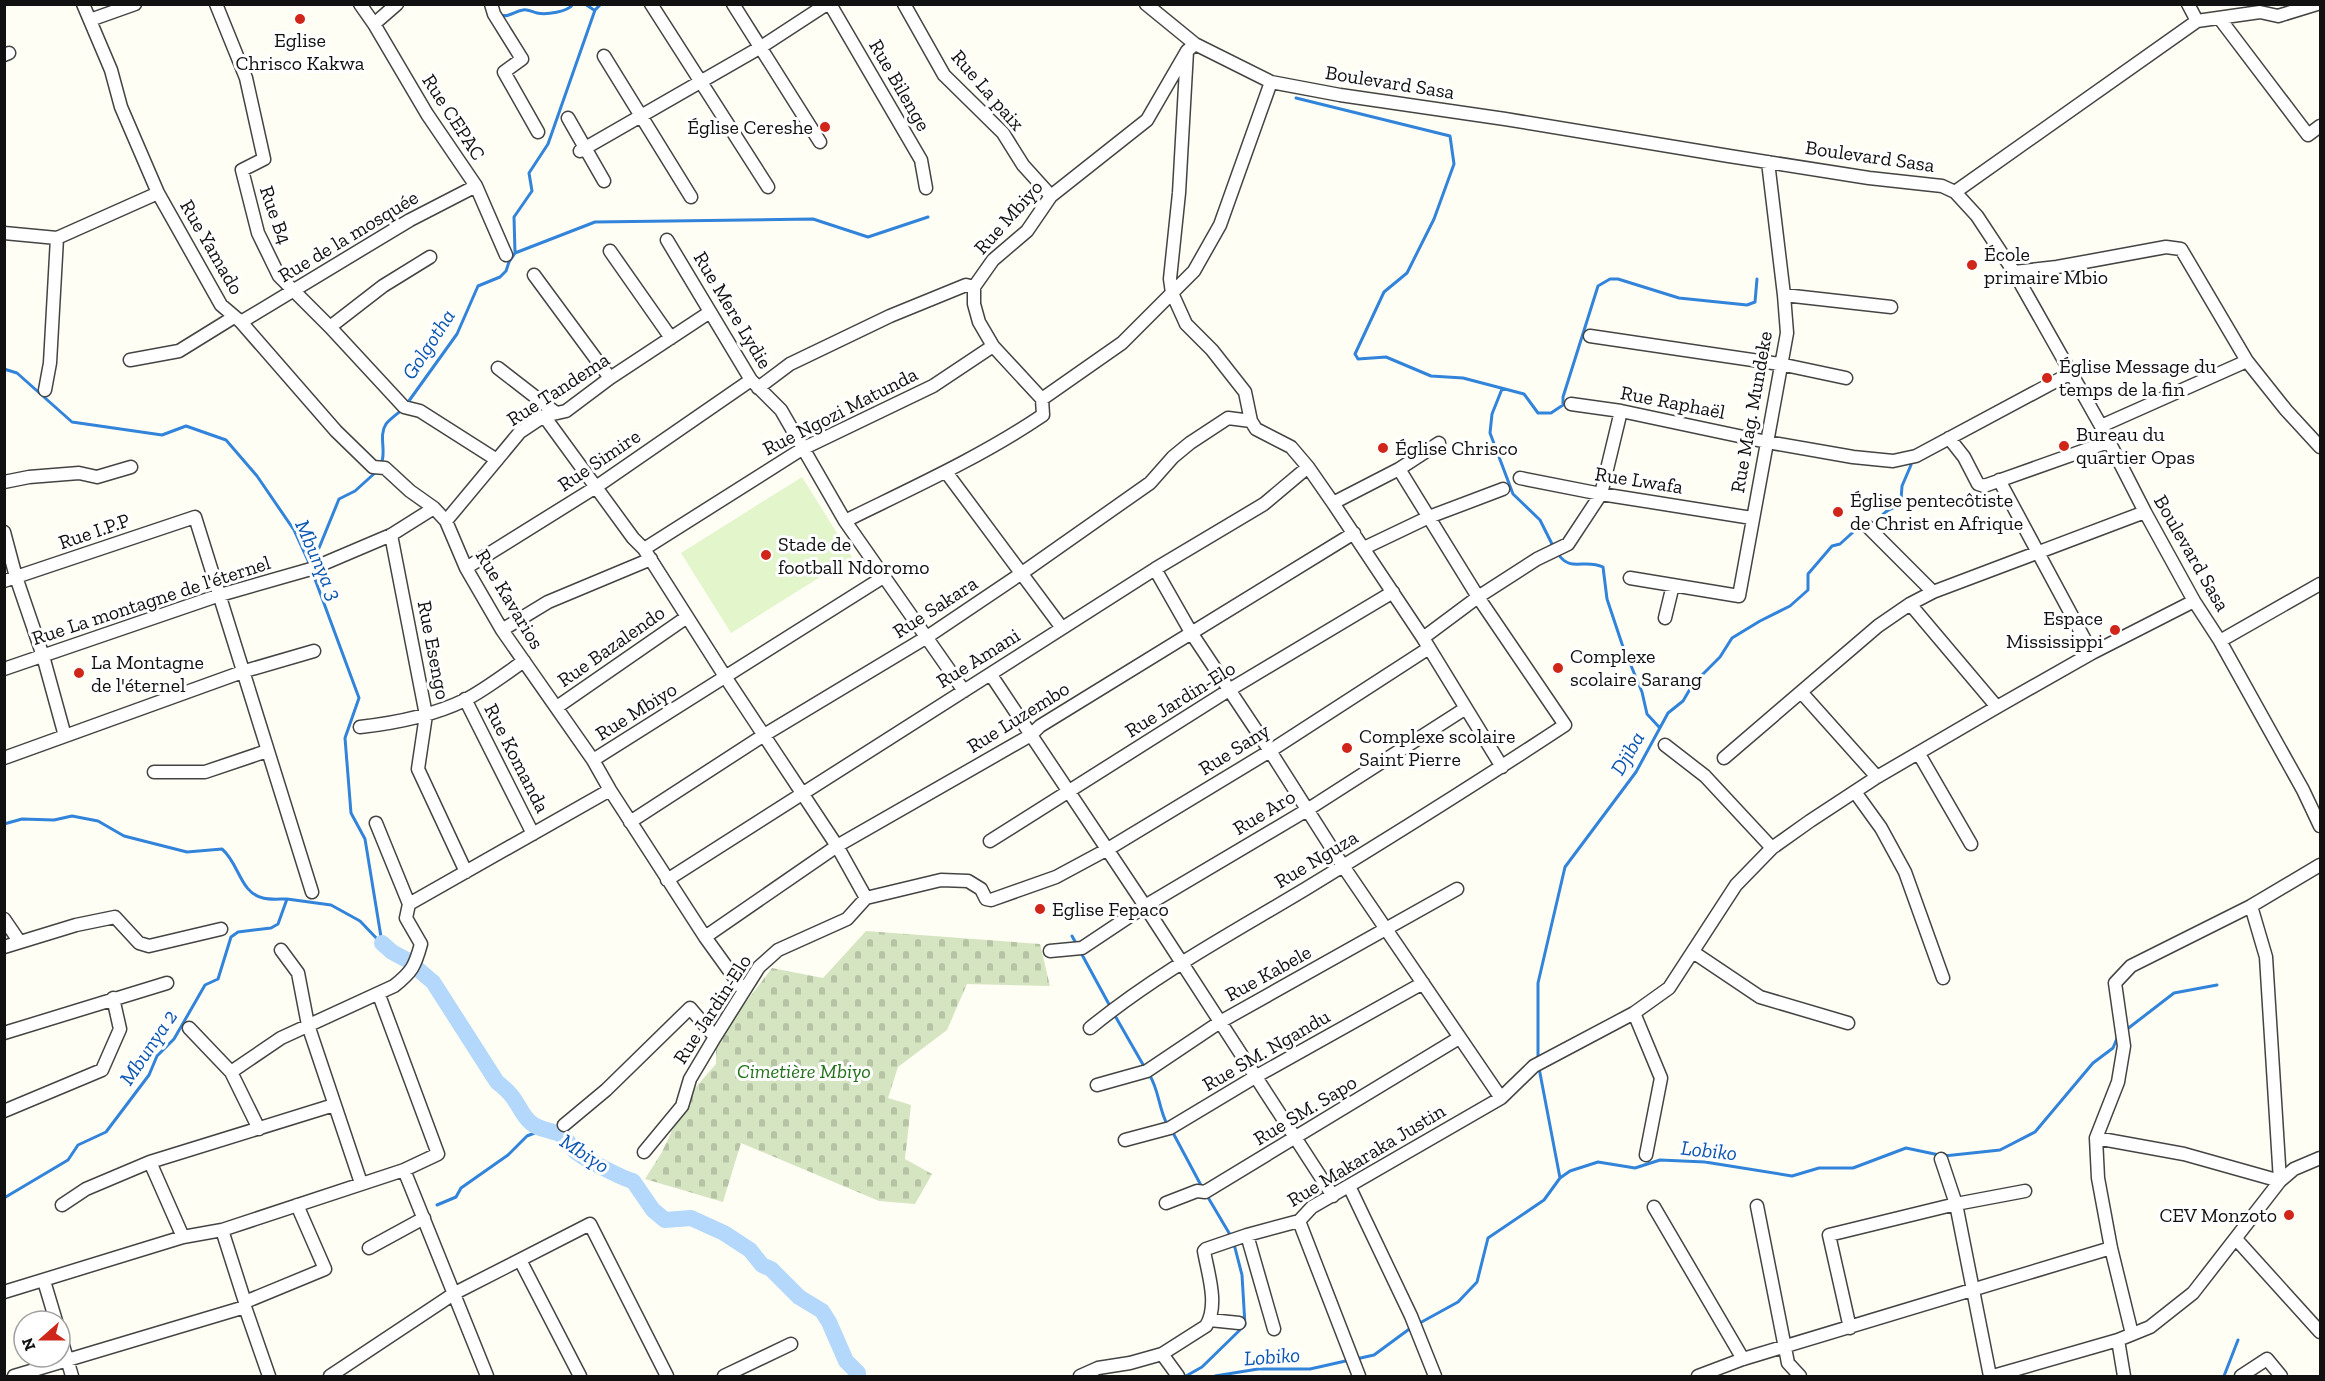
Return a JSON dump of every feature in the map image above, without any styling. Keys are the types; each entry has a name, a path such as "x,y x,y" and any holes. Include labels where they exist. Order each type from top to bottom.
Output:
{"street":[{"name":"Rue Yamado","path":"83,4 111,70 121,107 158,193 221,305 237,319 322,415 379,468"},
{"path":"90,20 135,4"},
{"name":"Rue B4","path":"216,4 246,78 264,159 242,170 258,233 279,276 404,407 420,411 497,460"},
{"name":"Rue CEPAC","path":"360,4 427,114 476,186 506,255"},
{"path":"374,24 397,4"},
{"path":"491,4 494,14 522,59 504,72 538,132"},
{"path":"651,4 768,187"},
{"path":"733,4 820,142"},
{"path":"583,149 761,47 828,4"},
{"name":"Rue Bilenge","path":"828,4 921,160 926,188"},
{"name":"Rue La paix","path":"904,4 944,75 1003,133 1023,165 1051,196"},
{"name":"Boulevard Sasa","path":"1146,4 1191,48 1270,82 1869,178 1942,186 1955,192 1977,216 2014,272 2101,426 2194,601 2220,640 2308,798 2320,826"},
{"path":"2188,4 2197,21"},
{"path":"1955,192 2197,21 2220,19 2259,8 2278,16 2317,4"},
{"path":"2220,19 2308,135 2320,126"},
{"path":"1191,48 1170,279 1172,293 1186,324 1212,350 1245,392 1251,421 1256,429 1291,447 1334,503 1426,643 1502,767"},
{"name":"Rue Mbiyo","path":"974,287 993,260 1028,231 1051,196 1147,120 1191,48"},
{"path":"604,56 691,197"},
{"path":"1042,399 1122,343 1194,271 1220,225 1270,82"},
{"path":"568,118 583,149 604,181"},
{"name":"Rue Mag. Mundeke","path":"1673,585 1739,596 1786,333 1784,295 1768,162"},
{"name":"Rue de la mosquée","path":"130,360 179,351 294,290 410,220 476,186"},
{"path":"4,233 57,238 158,193"},
{"path":"45,390 50,363 57,238"},
{"name":"Rue Mere Lydie","path":"667,240 755,384 781,410 801,449 845,520 964,691"},
{"path":"2014,272 2057,267 2166,247 2181,249 2247,361 2286,410 2320,447"},
{"path":"610,251 671,338"},
{"path":"330,327 383,286 430,256"},
{"path":"534,274 610,378"},
{"name":"Rue Simire","path":"466,568 790,364 890,316 966,285 974,287"},
{"path":"845,520 946,472 1017,433 1043,415 1042,399 993,346 979,322 974,304 974,287"},
{"path":"1784,295 1892,307"},
{"name":"Rue Tandema","path":"446,521 520,432 550,415 566,411 610,378 710,312"},
{"path":"1590,336 1780,364 1846,378"},
{"name":"Rue Ngozi Matunda","path":"502,630 548,602 648,554 801,449 933,386 993,346"},
{"path":"2101,426 2247,361"},
{"path":"498,368 550,415 596,487 633,538 648,554 726,678 803,792 866,898"},
{"name":"Rue Raphaël","path":"1571,404 1621,411 1767,442 1853,457 1893,461 1916,456 2071,373"},
{"name":"Rue Sany","path":"866,898 941,880 968,881 981,889 991,900 1056,877 1108,849 1270,751 1426,643 1478,597 1568,543 1601,494 1621,411"},
{"name":"Rue Sakara","path":"630,822 764,735 927,637 1022,573 1150,483 1173,457 1228,418 1251,421"},
{"path":"1949,438 1964,457 1978,484 1984,486 2108,442"},
{"path":"1334,503 1399,469 1439,443"},
{"path":"4,482 29,477 79,473 97,477 131,467"},
{"name":"Rue Amani","path":"668,880 1155,569 1264,504 1308,467"},
{"name":"Rue Kavarios","path":"379,468 434,508 446,521 466,568 502,630 593,760"},
{"path":"1399,469 1478,597"},
{"path":"946,472 1062,628"},
{"name":"Rue Lwafa","path":"1520,477 1601,494 1752,518"},
{"path":"1999,480 2092,653"},
{"path":"1364,548 1429,517 1503,489"},
{"path":"391,535 434,508"},
{"path":"1724,758 1878,626 1911,604 1933,592 2145,512"},
{"name":"Rue I.P.P","path":"10,579 195,517 220,595"},
{"path":"1868,527 1933,592"},
{"path":"4,532 10,579 44,656 65,736"},
{"name":"Rue Luzembo","path":"705,938 837,846 1031,735 1040,726 1354,533"},
{"name":"Rue La montagne de l'éternel","path":"4,669 220,595 311,569 391,535"},
{"name":"Rue Esengo","path":"391,535 426,715 418,769 466,872"},
{"path":"1155,569 1192,634 1343,866 1501,1098"},
{"name":"Rue Mbiyo","path":"744,991 705,938 593,760 885,576"},
{"path":"1630,578 1673,585 1665,618"},
{"path":"2220,640 2320,584"},
{"name":"Rue Jardin-Elo","path":"990,842 1229,690 1393,592"},
{"path":"220,595 312,892"},
{"name":"Rue Nguza","path":"1090,1028 1112,1010 1182,963 1343,866 1565,725 1478,597"},
{"name":"Rue Makaraka Justin","path":"1210,1320 1212,1290 1204,1251 1206,1249 1247,1234 1299,1221 1312,1207 1501,1098 1539,1063 1634,1013 1669,988 1736,885 1772,849 1877,777 2092,653 2194,601"},
{"path":"1911,604 1997,707"},
{"name":"Rue Bazalendo","path":"557,707 687,617"},
{"path":"4,758 245,671 314,651"},
{"path":"360,727 426,715 465,699 524,661"},
{"path":"991,675 1070,791 1333,1196"},
{"path":"1801,692 1877,777"},
{"name":"Rue Komanda","path":"465,699 533,834"},
{"name":"Rue Aro","path":"1050,951 1077,949 1307,810 1466,708"},
{"path":"1665,745 1705,776 1772,849"},
{"path":"154,772 205,772 267,751"},
{"path":"1919,754 1971,844"},
{"path":"410,904 610,790"},
{"path":"1855,792 1881,828 1905,872 1943,978"},
{"path":"231,1072 281,1038 394,987 413,969 421,944 406,918 410,904 376,823"},
{"path":"2132,1334 2110,1248 2098,1178 2096,1138 2118,1082 2124,1046 2115,982 2131,966 2251,906 2320,865"},
{"name":"Rue Kabele","path":"1097,1085 1147,1071 1220,1022 1457,889"},
{"name":"Rue Jardin-Elo","path":"644,1152 682,1106 690,1079 759,967 778,950 847,919 866,898"},
{"path":"2251,906 2266,957 2280,1181"},
{"path":"4,947 76,925 115,917 139,943 149,946 221,929"},
{"path":"4,919 20,942"},
{"path":"282,950 298,973 308,1025 360,1183"},
{"path":"1694,952 1760,997 1848,1023"},
{"path":"4,1033 167,983"},
{"name":"Rue SM. Ngandu","path":"1125,1140 1170,1128 1422,983"},
{"path":"4,1292 183,1237 222,1230 404,1170 438,1154 379,994"},
{"path":"4,1111 102,1070 120,1029 113,998"},
{"path":"564,1125 606,1090 690,1008 715,1037"},
{"path":"1634,1013 1660,1078 1646,1155"},
{"path":"189,1028 231,1072 259,1129"},
{"name":"Rue SM. Sapo","path":"1166,1203 1197,1191 1205,1192 1459,1038"},
{"path":"62,1205 86,1189 150,1162 334,1105"},
{"path":"2096,1138 2184,1154 2280,1181"},
{"path":"1941,1159 1956,1204 1972,1290 1992,1377 2118,1340 2150,1327 2193,1293 2280,1181 2294,1169 2320,1158"},
{"path":"150,1162 183,1237"},
{"path":"404,1170 487,1377"},
{"path":"1349,1186 1411,1316 1435,1377"},
{"path":"1851,1328 1829,1235 1956,1204 2025,1191"},
{"path":"72,1360 245,1305 325,1269 297,1204"},
{"path":"1757,1206 1788,1363 1800,1377"},
{"path":"1654,1208 1743,1359"},
{"path":"369,1248 424,1218"},
{"path":"1299,1221 1355,1367"},
{"path":"337,1374 454,1293 590,1224 667,1377"},
{"path":"222,1230 269,1377"},
{"path":"1247,1234 1274,1329"},
{"path":"2236,1239 2320,1332"},
{"path":"1698,1377 1711,1374 1743,1359 2110,1248"},
{"path":"520,1260 580,1377"},
{"path":"44,1281 52,1309"},
{"path":"1080,1377 1106,1372 1162,1354 1206,1326 1210,1320 1239,1323"},
{"path":"2118,1340 2124,1377"},
{"path":"724,1377 790,1344"},
{"path":"1162,1354 1178,1377"},
{"path":"2241,1377 2266,1359 2281,1377"},
{"path":"14,1377 41,1369"}],"green space":[{"name":"Stade de football Ndoromo","path":"802,477 852,557 731,633 681,553"},
{"name":"Cimetière Mbiyo","path":"866,931 1040,944 1050,986 967,984 947,1030 898,1067 888,1098 911,1105 905,1159 932,1174 915,1204 879,1201 741,1143 723,1202 645,1179 662,1152 688,1096 716,1064 716,1041 772,968 823,978"}],"waterway":[{"path":"500,15 506,16 525,10 541,14 551,13 567,9 573,4"},
{"path":"585,4 594,10"},
{"name":"Golgotha","path":"406,405 457,334 478,286 500,277 506,271 515,253 514,217 532,191 529,173 548,144 595,10 601,4"},
{"path":"1296,98 1450,136 1454,164 1434,219 1407,273 1384,292 1355,354 1358,359 1386,357 1431,376 1463,378 1524,394 1538,413 1551,413 1563,405 1563,397 1598,286 1610,279 1618,279 1679,298 1747,305 1755,302 1757,279"},
{"path":"515,253 595,222 813,219 868,237 928,217"},
{"name":"Mbunya 3","path":"4,369 17,373 72,422 162,435 186,426 226,440 257,476 294,530 310,565"},
{"name":"Djiba","path":"1502,389 1492,414 1490,433 1513,494 1540,520 1554,548"},
{"name":"Golgotha","path":"381,464 384,429 388,422 402,410"},
{"path":"1538,1061 1538,983 1565,867 1636,772 1668,713 1683,701 1693,684 1720,657 1732,638 1790,606 1808,590 1808,574 1832,546 1840,544 1862,524 1873,523 1895,507 1901,500 1902,486 1911,465"},
{"name":"Golgotha","path":"306,556 319,548 339,499 355,491 376,472"},
{"name":"Djiba","path":"1558,554 1568,563 1603,567 1607,599 1622,644 1642,692 1647,714 1659,727"},
{"name":"Mbunya 3","path":"312,571 359,698 345,738 351,813 365,839 382,943"},
{"name":"Mbunya 2","path":"4,824 22,819 54,820 72,816 98,821 124,836 187,852 222,849 228,855 244,884 255,895 269,899 287,899"},
{"name":"Mbunya 2","path":"4,1198 68,1160 78,1145 106,1132 149,1075 157,1056 174,1039 205,985 218,979 231,937 238,932 271,928 278,924 287,899 331,905 360,921 381,943"},
{"path":"1072,936 1077,945"},
{"name":"Mbiyo","path":"382,943 433,982 497,1082 511,1095 530,1122 560,1134 579,1154 633,1181 653,1210 665,1220 691,1218 724,1233 750,1250 762,1265 771,1269 799,1297 822,1311 846,1361 858,1373 858,1376"},
{"path":"1080,951 1111,1008"},
{"name":"Lobiko","path":"2126,1030 2174,993 2217,985"},
{"path":"1114,1014 1145,1068"},
{"name":"Lobiko","path":"1418,1324 1458,1302 1477,1282 1488,1238 1544,1200 1560,1178 1570,1171 1598,1162 1635,1168 1660,1160 1705,1162 1792,1176 1819,1168 1853,1168 1906,1148 1944,1156 2000,1150 2035,1132 2093,1063 2113,1048 2118,1036"},
{"name":"Djiba","path":"1539,1068 1560,1178"},
{"path":"1149,1074 1168,1126"},
{"path":"437,1205 456,1197 461,1188 508,1155 527,1136 542,1130"},
{"path":"1172,1131 1203,1189"},
{"path":"1206,1194 1232,1238"},
{"path":"1186,1376 1202,1367 1245,1325 1242,1275 1234,1244"},
{"name":"Lobiko","path":"1356,1359 1374,1355 1412,1327"},
{"path":"2224,1376 2238,1340"},
{"name":"Lobiko","path":"1215,1376 1258,1369 1310,1369 1350,1360"}],"place":[{"name":"Eglise Chrisco Kakwa","path":"300,19"},
{"name":"Église Cereshe","path":"825,127"},
{"name":"École primaire Mbio","path":"1972,265"},
{"name":"Église Message du temps de la fin","path":"2047,378"},
{"name":"Bureau du quartier Opas","path":"2064,446"},
{"name":"Église Chrisco","path":"1383,448"},
{"name":"Église pentecôtiste de Christ en Afrique","path":"1838,512"},
{"name":"Stade de football Ndoromo","path":"766,555"},
{"name":"Espace Mississippi","path":"2115,630"},
{"name":"Complexe scolaire Sarang","path":"1558,668"},
{"name":"La Montagne de l'éternel","path":"79,673"},
{"name":"Complexe scolaire Saint Pierre","path":"1347,748"},
{"name":"Eglise Fepaco","path":"1040,909"},
{"name":"CEV Monzoto","path":"2289,1215"}]}
